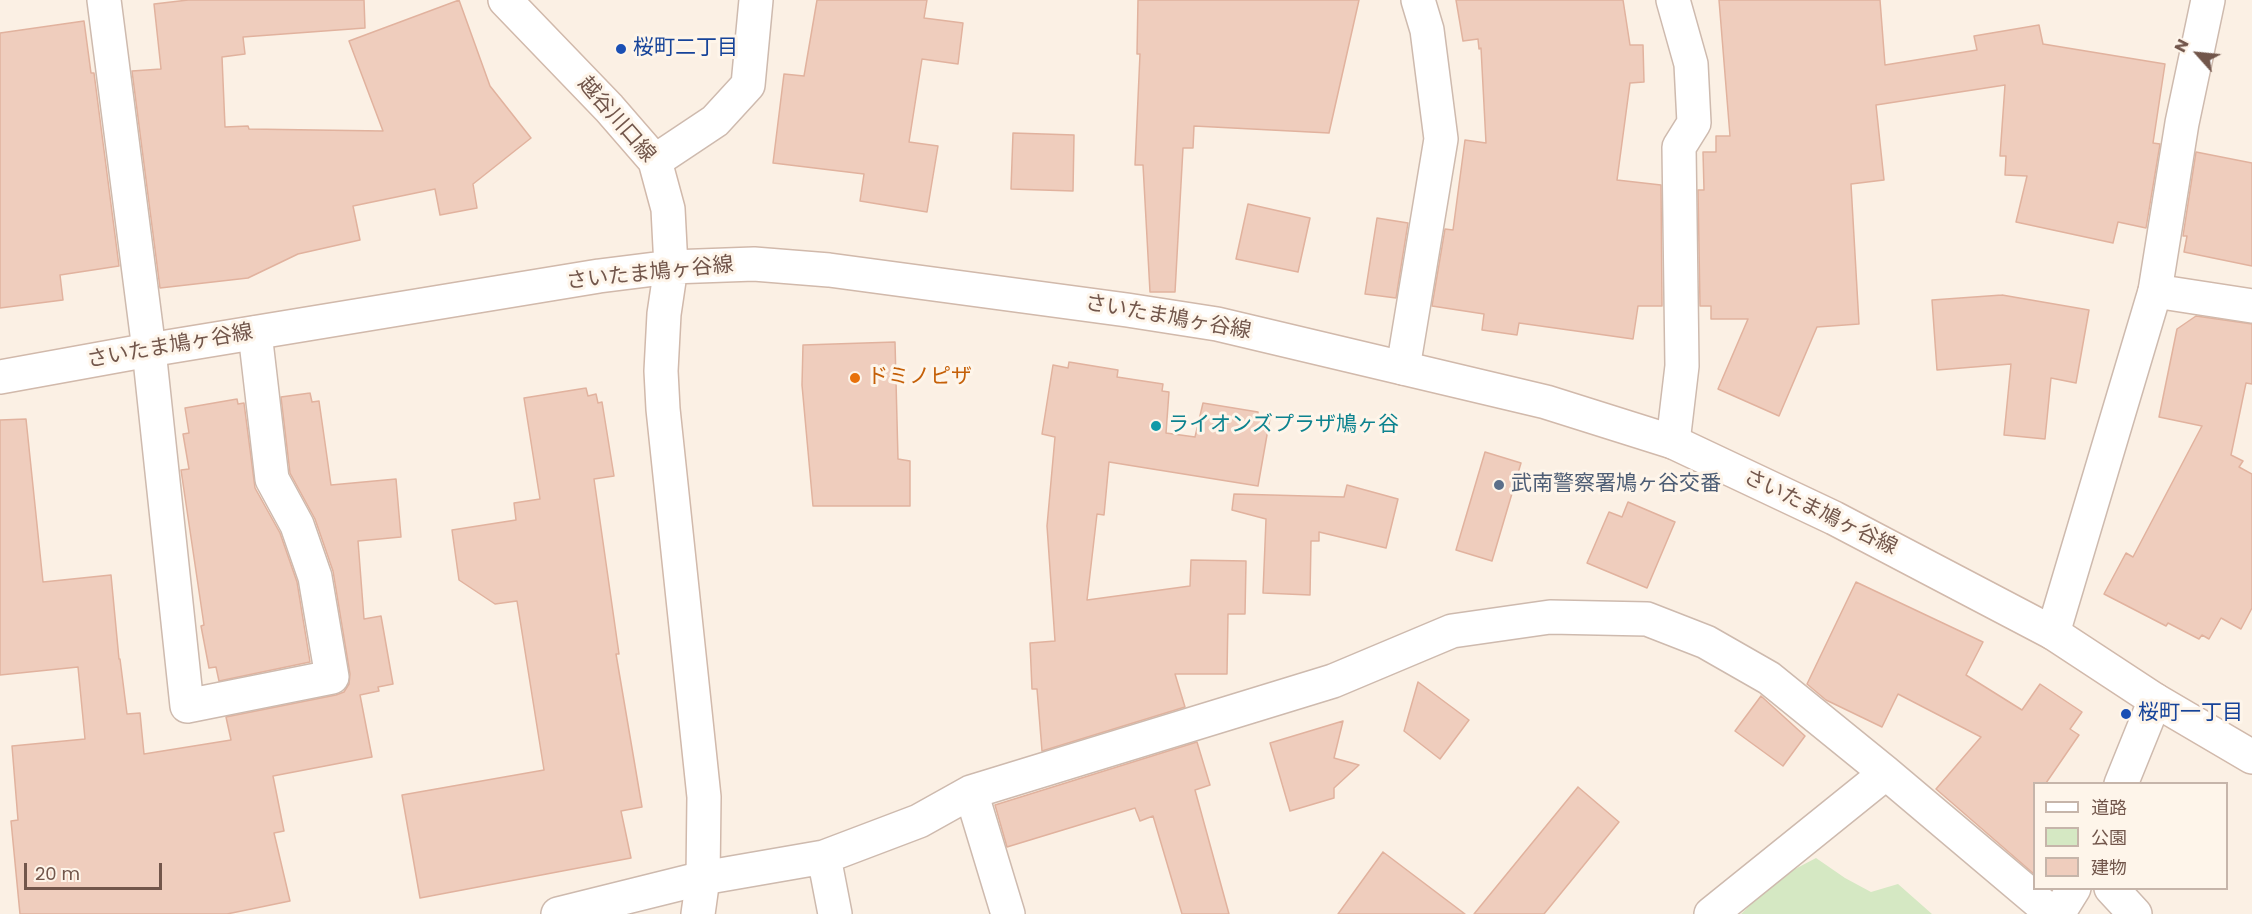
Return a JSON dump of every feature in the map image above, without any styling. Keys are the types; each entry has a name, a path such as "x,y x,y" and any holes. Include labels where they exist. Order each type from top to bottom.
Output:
{"street":[{"path":"104,0 149,350 187,706 332,677 315,577 297,525 272,478 255,333"},
{"name":"越谷川口線","path":"505,0 609,108 655,161 668,210 671,267 664,314 663,409 704,797 703,878 698,914"},
{"path":"655,161 715,121 748,85 756,0"},
{"path":"1403,368 1441,139 1427,30 1418,0"},
{"path":"1673,442 1682,366 1679,147 1694,123 1691,64 1674,0"},
{"path":"2053,633 2155,291 2182,123 2208,0"},
{"name":"さいたま鳩ヶ谷線","path":"0,377 149,350 599,276 671,267 754,264 829,270 1217,324 1546,402 1673,442 1834,518 2053,633 2155,700 2252,757"},
{"path":"2155,291 2252,306"},
{"path":"558,914 703,878 824,857 919,821 971,792 1333,681 1452,631 1550,617 1647,619 1706,642 1769,678 2053,914"},
{"path":"2121,782 2155,700"},
{"path":"1711,914 1886,773"},
{"path":"971,792 1008,914"},
{"path":"824,857 835,914"},
{"path":"2058,914 2073,890"},
{"path":"2113,890 2135,914"}],"green space":[{"path":"1816,858 1871,892 1898,884 1932,914 1741,914 1778,878"}],"building":[{"path":"188,0 364,0 365,28 243,37 245,54 222,57 225,127 383,131 349,41 459,0 490,86 531,138 473,184 477,208 440,215 435,189 353,206 360,240 298,254 248,278 160,288 132,71 161,69 154,4"},
{"path":"817,0 927,0 924,18 963,23 958,64 922,59 909,142 938,146 927,212 860,201 864,174 773,163 784,74 804,76"},
{"path":"1138,0 1359,0 1329,133 1194,126 1193,148 1183,148 1175,292 1150,292 1143,165 1135,165 1140,54 1137,54"},
{"path":"1456,0 1623,0 1630,45 1643,45 1644,82 1630,83 1617,180 1661,185 1662,306 1638,306 1633,339 1519,323 1517,335 1482,330 1484,314 1432,306 1445,229 1453,230 1465,140 1486,143 1481,48 1479,49 1478,39 1463,41"},
{"path":"1719,0 1880,0 1885,65 1977,50 1974,36 2039,25 2043,44 2165,64 2153,143 2160,144 2146,228 2118,222 2113,243 2016,222 2027,176 2005,175 2006,156 2000,156 2005,85 1876,105 1884,180 1851,184 1859,324 1817,327 1779,416 1718,389 1748,319 1711,319 1711,306 1700,306 1698,190 1704,190 1703,152 1716,152 1716,136 1730,136"},
{"path":"84,21 91,73 94,73 119,266 60,275 63,300 0,308 0,33"},
{"path":"1013,133 1074,135 1073,191 1011,189"},
{"path":"2196,152 2252,163 2252,266 2184,252 2187,236 2183,236"},
{"path":"1248,204 1310,218 1298,272 1236,259"},
{"path":"1377,218 1408,223 1396,298 1365,294"},
{"path":"2002,295 2089,310 2076,383 2051,378 2045,439 2004,435 2011,364 1937,370 1932,300"},
{"path":"2196,316 2252,324 2252,384 2246,383 2231,455 2243,461 2239,467 2252,474 2252,608 2241,629 2221,618 2209,639 2202,635 2199,639 2168,623 2166,626 2104,594 2126,553 2133,557 2202,426 2159,417 2177,329"},
{"path":"895,342 898,459 910,461 910,506 813,506 802,385 803,345"},
{"path":"1069,362 1118,370 1117,377 1163,384 1162,391 1169,392 1166,433 1195,437 1203,403 1258,412 1258,416 1270,418 1258,486 1109,462 1104,515 1097,514 1087,600 1190,586 1191,560 1246,561 1245,614 1228,614 1227,674 1175,674 1185,707 1042,751 1037,689 1032,689 1030,643 1055,641 1047,526 1055,437 1042,434 1053,365 1068,368"},
{"path":"586,388 588,396 596,394 598,403 602,402 614,476 594,479 619,654 616,654 642,807 621,811 631,858 420,898 402,795 544,770 517,601 495,604 459,580 452,530 516,520 514,503 540,499 524,398"},
{"path":"310,393 312,402 319,401 331,485 396,479 401,537 358,541 364,619 381,616 393,684 378,687 379,691 360,695 372,757 273,776 284,831 274,833 290,901 227,914 20,914 11,821 18,820 12,746 85,739 78,667 0,675 0,420 26,419 43,582 111,575 127,714 140,713 144,754 231,740 226,717 336,695 344,692 349,684 350,674 333,571 315,519 290,473 281,397"},
{"path":"237,399 238,404 244,403 255,488 280,533 297,582 310,662 219,681 216,667 209,668 201,626 204,625 181,470 189,469 183,434 189,433 185,408"},
{"path":"1485,452 1521,463 1492,561 1456,550"},
{"path":"1347,485 1398,499 1386,548 1319,532 1319,541 1311,541 1310,595 1263,593 1266,519 1232,510 1234,494 1344,497"},
{"path":"1628,502 1675,522 1647,588 1587,563 1609,512 1622,517"},
{"path":"1856,582 1983,642 1966,675 2022,710 2040,684 2082,712 2070,729 2079,735 2047,782 2033,782 2033,873 1936,789 1981,737 1898,694 1882,727 1826,700 1807,684"},
{"path":"1418,682 1469,720 1440,759 1404,731"},
{"path":"1761,696 1805,736 1783,766 1735,731"},
{"path":"1343,721 1334,758 1359,765 1334,788 1334,798 1290,811 1270,743"},
{"path":"1197,742 1210,785 1195,790 1229,914 1182,914 1153,816 1140,821 1135,808 1007,847 995,805"},
{"path":"1578,787 1619,822 1544,914 1474,914"},
{"path":"1383,852 1465,914 1338,914"}],"place":[{"name":"桜町二丁目","path":"621,49"},
{"name":"ドミノピザ","path":"855,378"},
{"name":"ライオンズプラザ鳩ヶ谷","path":"1156,426"},
{"name":"武南警察署鳩ヶ谷交番","path":"1499,485"},
{"name":"桜町一丁目","path":"2126,714"}]}
